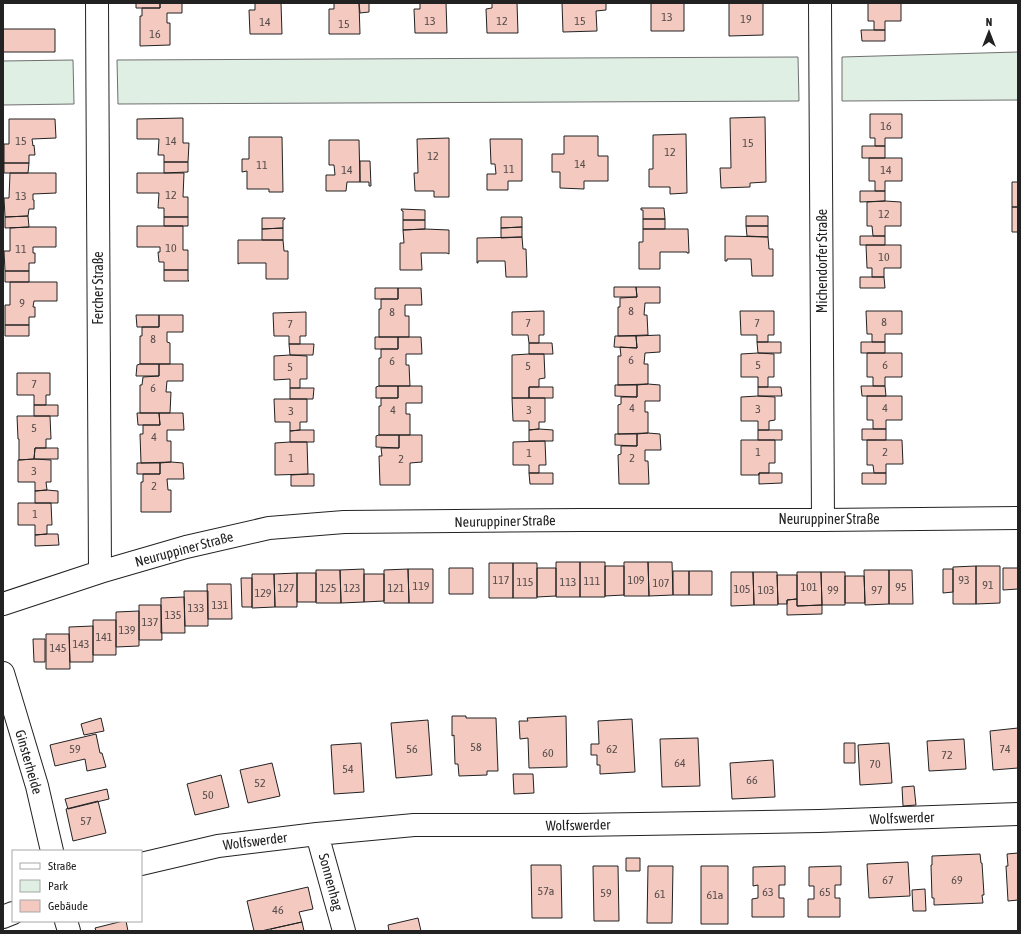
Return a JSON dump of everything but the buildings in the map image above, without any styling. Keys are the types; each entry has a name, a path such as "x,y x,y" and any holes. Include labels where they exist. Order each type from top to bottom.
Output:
{"street":[{"name":"Fercher Straße","path":"96,3 100,572"},
{"name":"Michendorfer Straße","path":"820,3 823,520"},
{"name":"Neuruppiner Straße","path":"3,604 100,572 186,547 269,528 337,523 582,520 1018,518"},
{"name":"Ginsterheide","path":"3,673 37,786 52,850"},
{"name":"Wolfswerder","path":"142,864 218,846 317,834 414,826 811,822 1018,814"},
{"name":"Sonnenhag","path":"317,834 344,931"}],"green space":[{"path":"1018,52 1018,100 842,101 842,57"},
{"path":"798,57 799,101 118,104 117,60"},
{"path":"73,60 74,104 3,105 3,61"}]}
